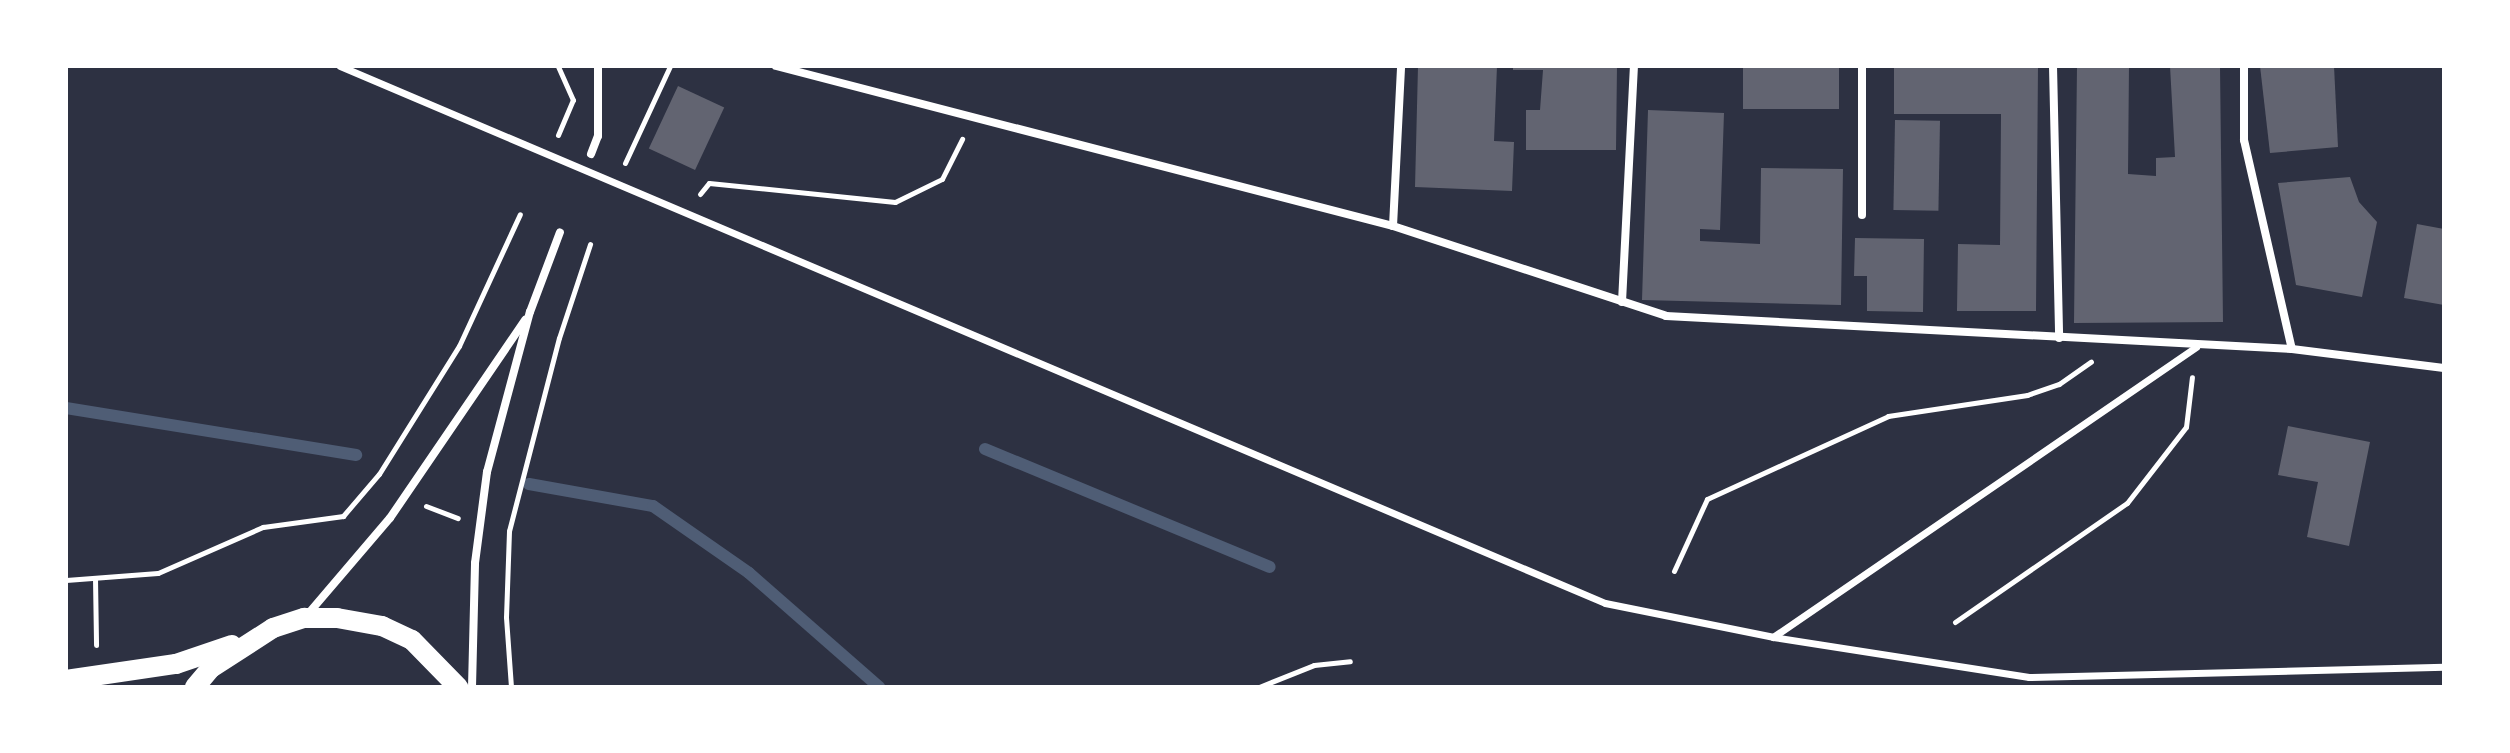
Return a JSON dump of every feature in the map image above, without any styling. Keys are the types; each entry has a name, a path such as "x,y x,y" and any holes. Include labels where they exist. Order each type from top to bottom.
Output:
{"main road":[{"path":"66,680 176,664 304,618 382,626 412,640 458,687"},
{"path":"195,687 211,668 255,637"}],"street":[{"path":"340,66 1605,603 1773,637 2029,677 2444,667"},
{"path":"591,154 598,136 598,66"},
{"path":"776,66 1393,226 1666,316 2196,347 2292,349 2444,368"},
{"path":"1393,226 1401,66"},
{"path":"1622,302 1634,66"},
{"path":"1862,66 1862,215"},
{"path":"2053,66 2059,338"},
{"path":"2244,66 2244,140 2292,349"},
{"path":"472,687 479,523 530,312 560,232"},
{"path":"304,618 407,493 530,312"},
{"path":"1773,637 2196,347"}],"path":[{"path":"556,139 573,100 558,66"},
{"path":"623,167 670,66"},
{"path":"685,214 709,183 895,202 942,179 973,117"},
{"path":"66,580 158,573 263,527 343,516 379,474 459,346 520,214"},
{"path":"511,687 505,589 509,531 559,338 590,244"},
{"path":"1674,571 1707,499 1888,416 2027,395 2059,384 2127,343"},
{"path":"1955,622 2127,503 2186,427 2196,347"},
{"path":"379,474 439,513 509,531"},
{"path":"95,578 96,677"},
{"path":"1259,687 1314,665 1350,661"}],"building":[{"path":"1418,66 1497,66 1494,141 1514,142 1512,191 1415,187"},
{"path":"1513,66 1617,66 1616,150 1526,150 1526,110 1540,110 1543,70 1513,70"},
{"path":"1743,66 1839,66 1839,109 1743,109"},
{"path":"1894,66 2038,66 2036,311 1957,311 1958,244 2000,245 2001,114 1894,114"},
{"path":"2077,66 2129,66 2128,174 2156,176 2156,158 2175,157 2170,66 2220,66 2223,322 2074,323"},
{"path":"2260,66 2334,66 2338,147 2270,153"},
{"path":"678,86 724,108 695,170 649,149"},
{"path":"1648,110 1724,113 1720,230 1700,229 1700,241 1760,244 1761,168 1843,169 1841,305 1642,300"},
{"path":"1895,120 1940,121 1938,211 1893,210"},
{"path":"2350,177 2359,202 2377,222 2362,297 2296,285 2278,183"},
{"path":"2417,224 2444,229 2444,305 2404,298"},
{"path":"1855,238 1924,239 1923,312 1867,311 1867,276 1854,276"},
{"path":"2288,426 2370,442 2349,546 2307,537 2318,482 2278,475"}],"waterway":[{"path":"66,408 356,455"},
{"path":"985,449 1270,567"},
{"path":"529,484 653,506 749,573 879,687"}]}
